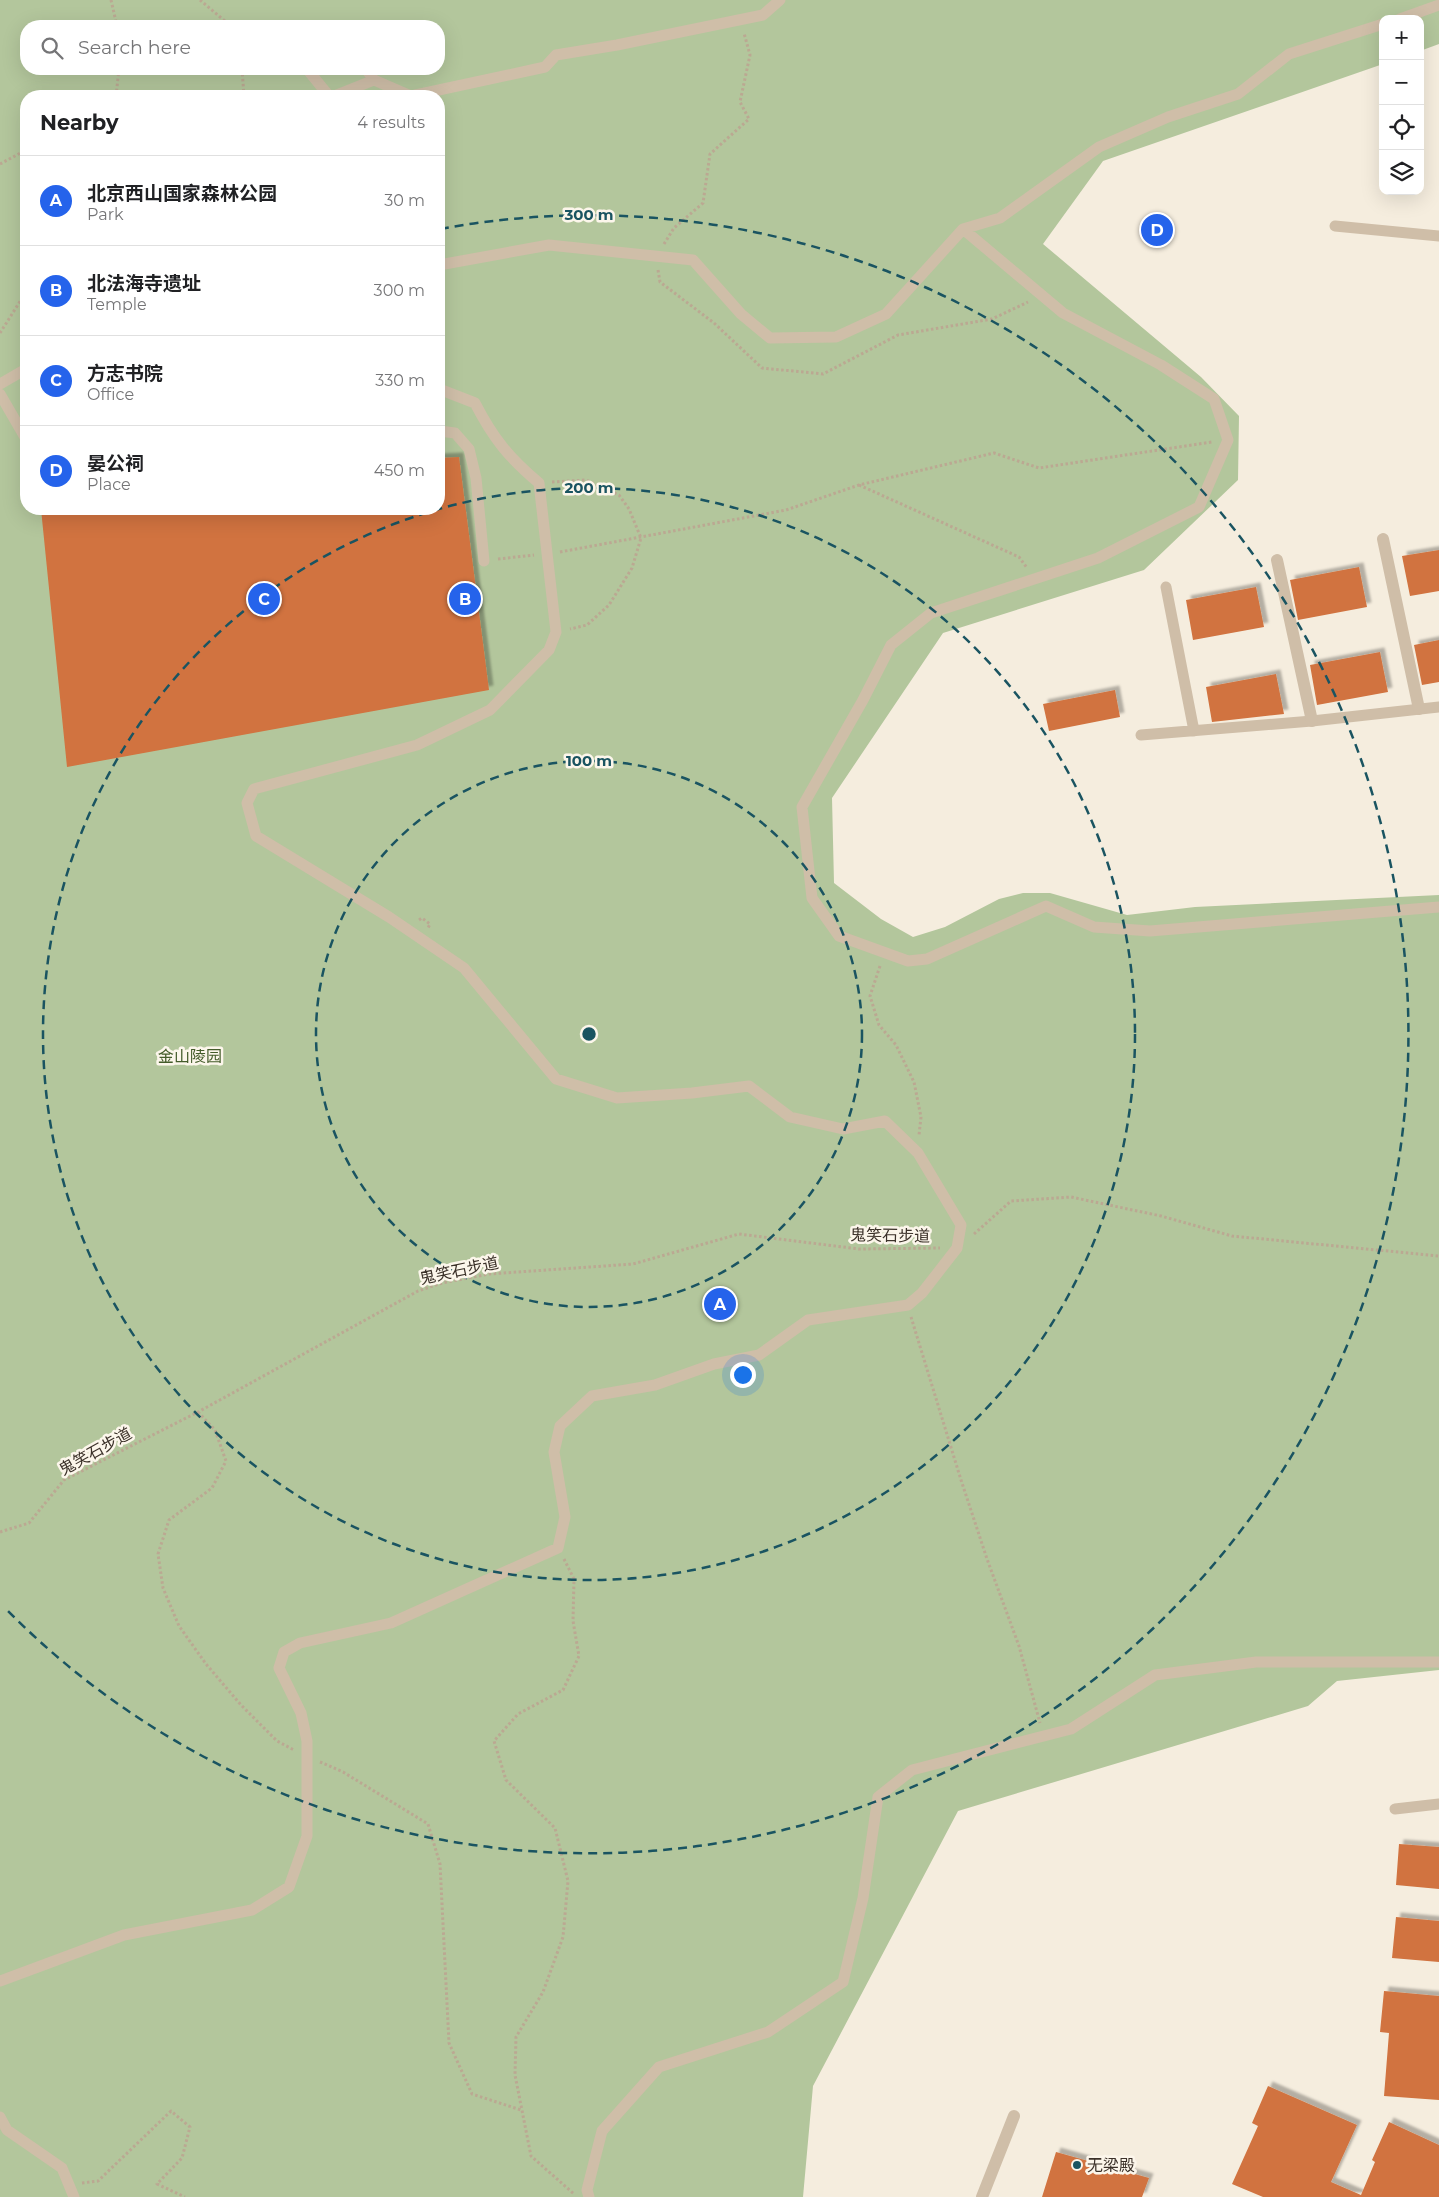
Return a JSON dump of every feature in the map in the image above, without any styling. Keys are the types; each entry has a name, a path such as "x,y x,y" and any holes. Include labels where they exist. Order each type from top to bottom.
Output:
{"street":[{"path":"1383,539 1419,709"},
{"path":"1277,560 1312,721"},
{"path":"982,2197 1014,2116"}],"lane":[{"path":"440,90 545,67 556,55 617,45 762,15 780,0"},
{"path":"1411,15 1439,5"},
{"path":"445,264 549,245 693,260 741,314 770,338 836,336 886,314 964,229 1000,218 1099,148 1168,117 1238,94 1289,54 1379,25"},
{"path":"312,75 324,90"},
{"path":"370,75 374,80 398,90"},
{"path":"349,90 374,80"},
{"path":"1335,226 1439,236"},
{"path":"964,229 1063,313 1161,365 1214,399 1228,440 1199,507 1098,558 931,612 891,645 863,700 802,807 812,898 838,936 908,961 927,959 1046,906 1094,927 1150,931 1439,907"},
{"path":"0,384 20,372"},
{"path":"0,1981 124,1935 252,1910 289,1887 307,1836 307,1741 301,1713 279,1668 284,1652 300,1643 391,1623 558,1548 565,1517 554,1452 560,1426 592,1396 655,1385 714,1364 759,1355 808,1320 908,1305 922,1293 957,1248 961,1225 918,1153 885,1121 843,1129 790,1117 749,1086 692,1093 617,1098 556,1080 464,968 389,917 256,836 247,802 254,789 417,745 490,710 549,650 556,632 539,483 514,462 490,431 475,403 445,391"},
{"path":"0,394 20,429"},
{"path":"445,432 455,433 469,449 476,478 484,561"},
{"path":"1166,587 1194,731"},
{"path":"1141,735 1312,721 1439,707"},
{"path":"589,2197 587,2190 602,2131 659,2067 768,2032 842,1982 863,1898 878,1797 912,1770 1071,1729 1155,1675 1256,1662 1439,1662"},
{"path":"1395,1808 1439,1804"},
{"path":"0,2117 7,2130 62,2168 74,2197"}],"path":[{"path":"111,0 116,20"},
{"path":"200,0 224,20"},
{"path":"656,256 674,228 703,203 710,154 749,119 740,102 750,55 741,20"},
{"path":"117,90 118,75"},
{"path":"242,75 244,90"},
{"path":"0,164 20,153"},
{"path":"0,333 20,301"},
{"path":"566,551 786,510 859,485 994,453 1039,468 1228,440"},
{"path":"539,483 586,480 619,495 630,509 641,538 632,568 609,605 587,625 556,632"},
{"path":"859,485 1019,557 1035,577"},
{"path":"484,561 537,555"},
{"path":"885,954 870,996 879,1025 896,1045 914,1082 921,1117 918,1153"},
{"path":"957,1248 1011,1201 1071,1197 1161,1216 1232,1236 1439,1256"},
{"name":"鬼笑石步道","path":"0,1532 28,1523 64,1480 198,1412 418,1291 442,1283 489,1274 633,1264 739,1234 859,1249 957,1248"},
{"path":"908,1305 961,1480 987,1559 1019,1646 1044,1736"},
{"path":"558,1548 574,1579 573,1621 579,1656 563,1690 518,1714 494,1741 506,1780 555,1828 568,1881 563,1937 544,1992 516,2037 514,2076 531,2156 577,2197"},
{"path":"70,2184 98,2181 171,2111 190,2127 182,2158 157,2184 185,2197"}],"green space":[{"name":"金山陵园","path":"0,0 1439,0 1439,44 1424,50 1424,15 1379,15 1379,65 1103,161 1043,244 1201,377 1239,416 1238,480 1144,570 943,633 832,798 834,883 881,919 913,937 945,927 999,899 1023,893 1050,893 1127,915 1195,907 1439,895 1439,1670 1337,1681 1308,1706 958,1811 813,2086 803,2197 0,2197"}],"building":[{"path":"459,457 489,690 67,767 42,515 445,515 445,458"},
{"path":"1439,550 1439,591 1410,596 1402,556"},
{"path":"1359,567 1367,607 1298,620 1290,580"},
{"path":"1256,587 1264,627 1193,640 1186,600"},
{"path":"1439,640 1439,682 1422,685 1414,645"},
{"path":"1380,652 1388,692 1317,705 1310,665"},
{"path":"1276,674 1284,714 1212,722 1206,687"},
{"path":"1115,690 1120,717 1049,731 1043,704"},
{"path":"1399,1844 1439,1847 1439,1889 1396,1885"},
{"path":"1396,1917 1439,1921 1439,1962 1392,1958"},
{"path":"1384,1991 1439,1996 1439,2100 1384,2096 1389,2033 1380,2032"},
{"path":"1268,2086 1357,2125 1331,2182 1361,2195 1375,2162 1372,2160 1389,2122 1439,2145 1439,2197 1263,2197 1232,2184 1258,2126 1252,2123"},
{"name":"无梁殿","path":"1056,2152 1149,2178 1142,2197 1042,2197"}],"place":[{"name":"晏公祠","path":"1157,230"},
{"name":"方志书院","path":"264,599"},
{"name":"北法海寺遗址","path":"465,599"},
{"name":"北京西山国家森林公园","path":"720,1304"},
{"name":"无梁殿","path":"1077,2165"}]}
